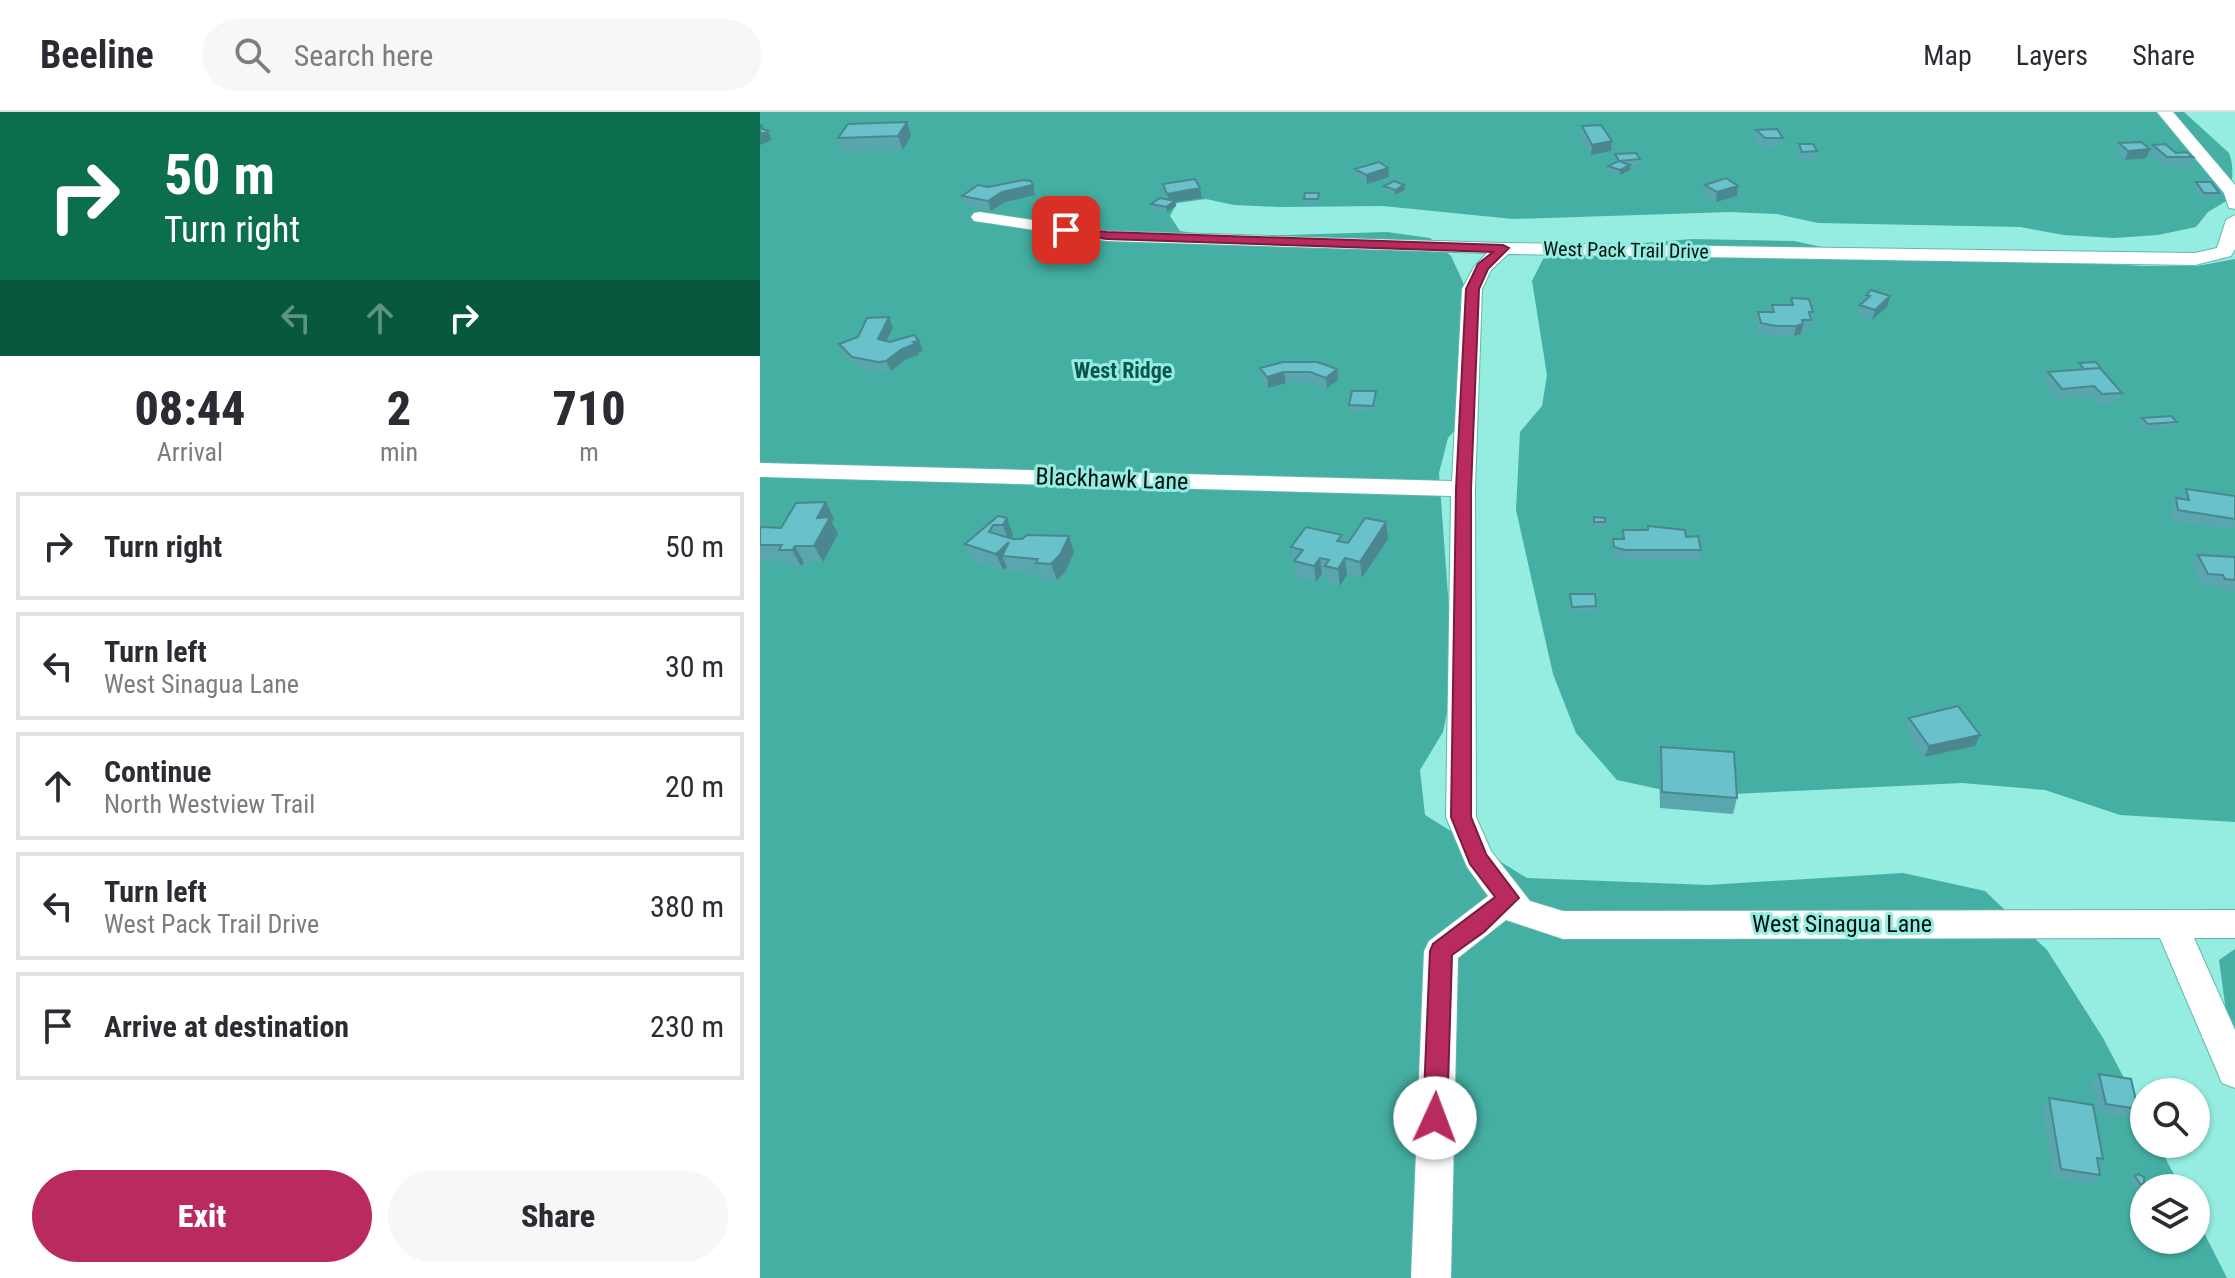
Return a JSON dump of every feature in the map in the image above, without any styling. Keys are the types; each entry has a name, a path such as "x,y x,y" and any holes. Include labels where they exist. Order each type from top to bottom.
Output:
{"street":[{"path":"2165,112 2232,192 2235,204"},
{"name":"West Pack Trail Drive","path":"980,217 1107,236 2036,259 2195,259 2225,252 2235,220"},
{"name":"West Sinagua Lane","path":"1503,248 1483,267 1472,289 1463,489 1461,817 1478,858 1519,912 1563,925 2235,924"},
{"name":"Blackhawk Lane","path":"760,470 1463,489"},
{"path":"1431,1278 1441,951 1477,926 1508,898"},
{"path":"2170,922 2235,1071"}],"shaded area":[{"path":"760,112 2184,112 2229,153 2232,182 2228,200 2208,212 2196,227 2158,235 2114,238 2064,235 2020,227 1818,223 1777,214 1730,212 1513,219 1383,206 1280,207 1234,205 1206,199 1177,203 1170,216 1180,231 1221,237 1387,232 1430,238 1451,256 1463,282 1478,347 1471,411 1448,438 1439,473 1454,677 1443,732 1420,770 1425,815 1527,878 1708,885 1903,873 1985,891 2047,950 2103,1038 2130,1089 2130,1158 2165,1158 2174,1174 2130,1174 2130,1254 2210,1254 2210,1245 2227,1278 760,1278"},
{"path":"1692,239 1794,241 1836,250 2045,254 2090,263 2142,266 2197,266 2235,259 2235,822 2120,815 2045,790 1962,783 1691,796 1617,780 1576,733 1553,674 1516,510 1520,432 1542,406 1547,375 1532,281 1543,259 1582,248"},
{"path":"2235,949 2235,1043 2229,1033 2219,960"}],"building":[{"path":"907,122 898,136 838,138 848,124"},
{"path":"1601,125 1612,141 1592,145 1582,126"},
{"path":"1777,129 1783,138 1765,138 1756,130"},
{"path":"2141,142 2150,149 2128,151 2119,143"},
{"path":"1799,144 1813,144 1817,151 1802,152"},
{"path":"2165,144 2176,153 2186,152 2193,157 2167,157 2153,145"},
{"path":"1636,153 1640,159 1619,161 1615,154"},
{"path":"1619,161 1630,165 1620,170 1608,166"},
{"path":"1379,162 1388,168 1366,175 1355,169"},
{"path":"1726,178 1738,186 1717,192 1705,185"},
{"path":"1195,179 1200,188 1167,194 1163,184"},
{"path":"1031,181 1033,185 1002,192 988,201 962,196 978,185 988,187"},
{"path":"1394,181 1404,185 1395,190 1384,186"},
{"path":"2196,182 2211,182 2219,193 2204,193"},
{"path":"1305,193 1319,193 1318,199 1304,199"},
{"path":"1160,198 1175,201 1166,207 1151,204"},
{"path":"1871,290 1890,296 1875,310 1860,305 1870,296 1866,295"},
{"path":"1791,298 1809,299 1813,312 1809,312 1811,320 1802,320 1803,324 1796,326 1761,323 1758,312 1774,312 1772,305 1793,305"},
{"path":"889,317 878,339 890,342 914,335 919,341 886,361 878,362 852,357 839,344 858,337 867,318"},
{"path":"1283,362 1317,362 1337,369 1326,378 1310,372 1284,372 1267,377 1260,368"},
{"path":"2096,362 2102,370 2084,369 2079,363"},
{"path":"2100,368 2122,393 2102,394 2094,386 2062,389 2048,372"},
{"path":"1352,391 1376,391 1373,406 1349,405"},
{"path":"2171,416 2177,422 2148,424 2142,418"},
{"path":"2186,489 2235,496 2235,519 2178,510 2176,498 2189,500"},
{"path":"826,502 817,518 830,517 814,546 779,550 782,545 760,545 760,527 781,528 796,503"},
{"path":"998,516 1007,518 1003,525 993,525 989,532 1013,539 1022,539 1027,535 1069,536 1060,555 1051,564 1036,563 1038,559 1002,556 1009,542 996,554 965,544"},
{"path":"1594,517 1605,518 1605,522 1594,522"},
{"path":"1365,518 1386,522 1360,562 1345,558 1338,569 1325,566 1329,560 1320,558 1314,566 1294,561 1303,550 1291,547 1306,527 1342,535 1337,541 1348,543"},
{"path":"1648,526 1685,530 1686,537 1698,536 1701,550 1625,550 1614,547 1613,539 1624,539 1623,530 1648,530"},
{"path":"2198,555 2235,557 2235,580 2208,574"},
{"path":"1570,594 1595,594 1596,606 1572,607"},
{"path":"1958,706 1980,735 1929,746 1909,718"},
{"path":"1661,747 1734,752 1737,798 1662,792"},
{"path":"2099,1074 2130,1079 2130,1108 2106,1104"},
{"path":"2049,1098 2093,1105 2103,1159 2097,1158 2100,1175 2061,1169"}],"district":[{"name":"West Ridge","path":"1123,370"}],"route":[{"path":"1066,230 1107,236 1503,248 1483,267 1472,289 1463,489 1461,817 1478,858 1508,898 1477,926 1441,951 1435,1118"}]}
